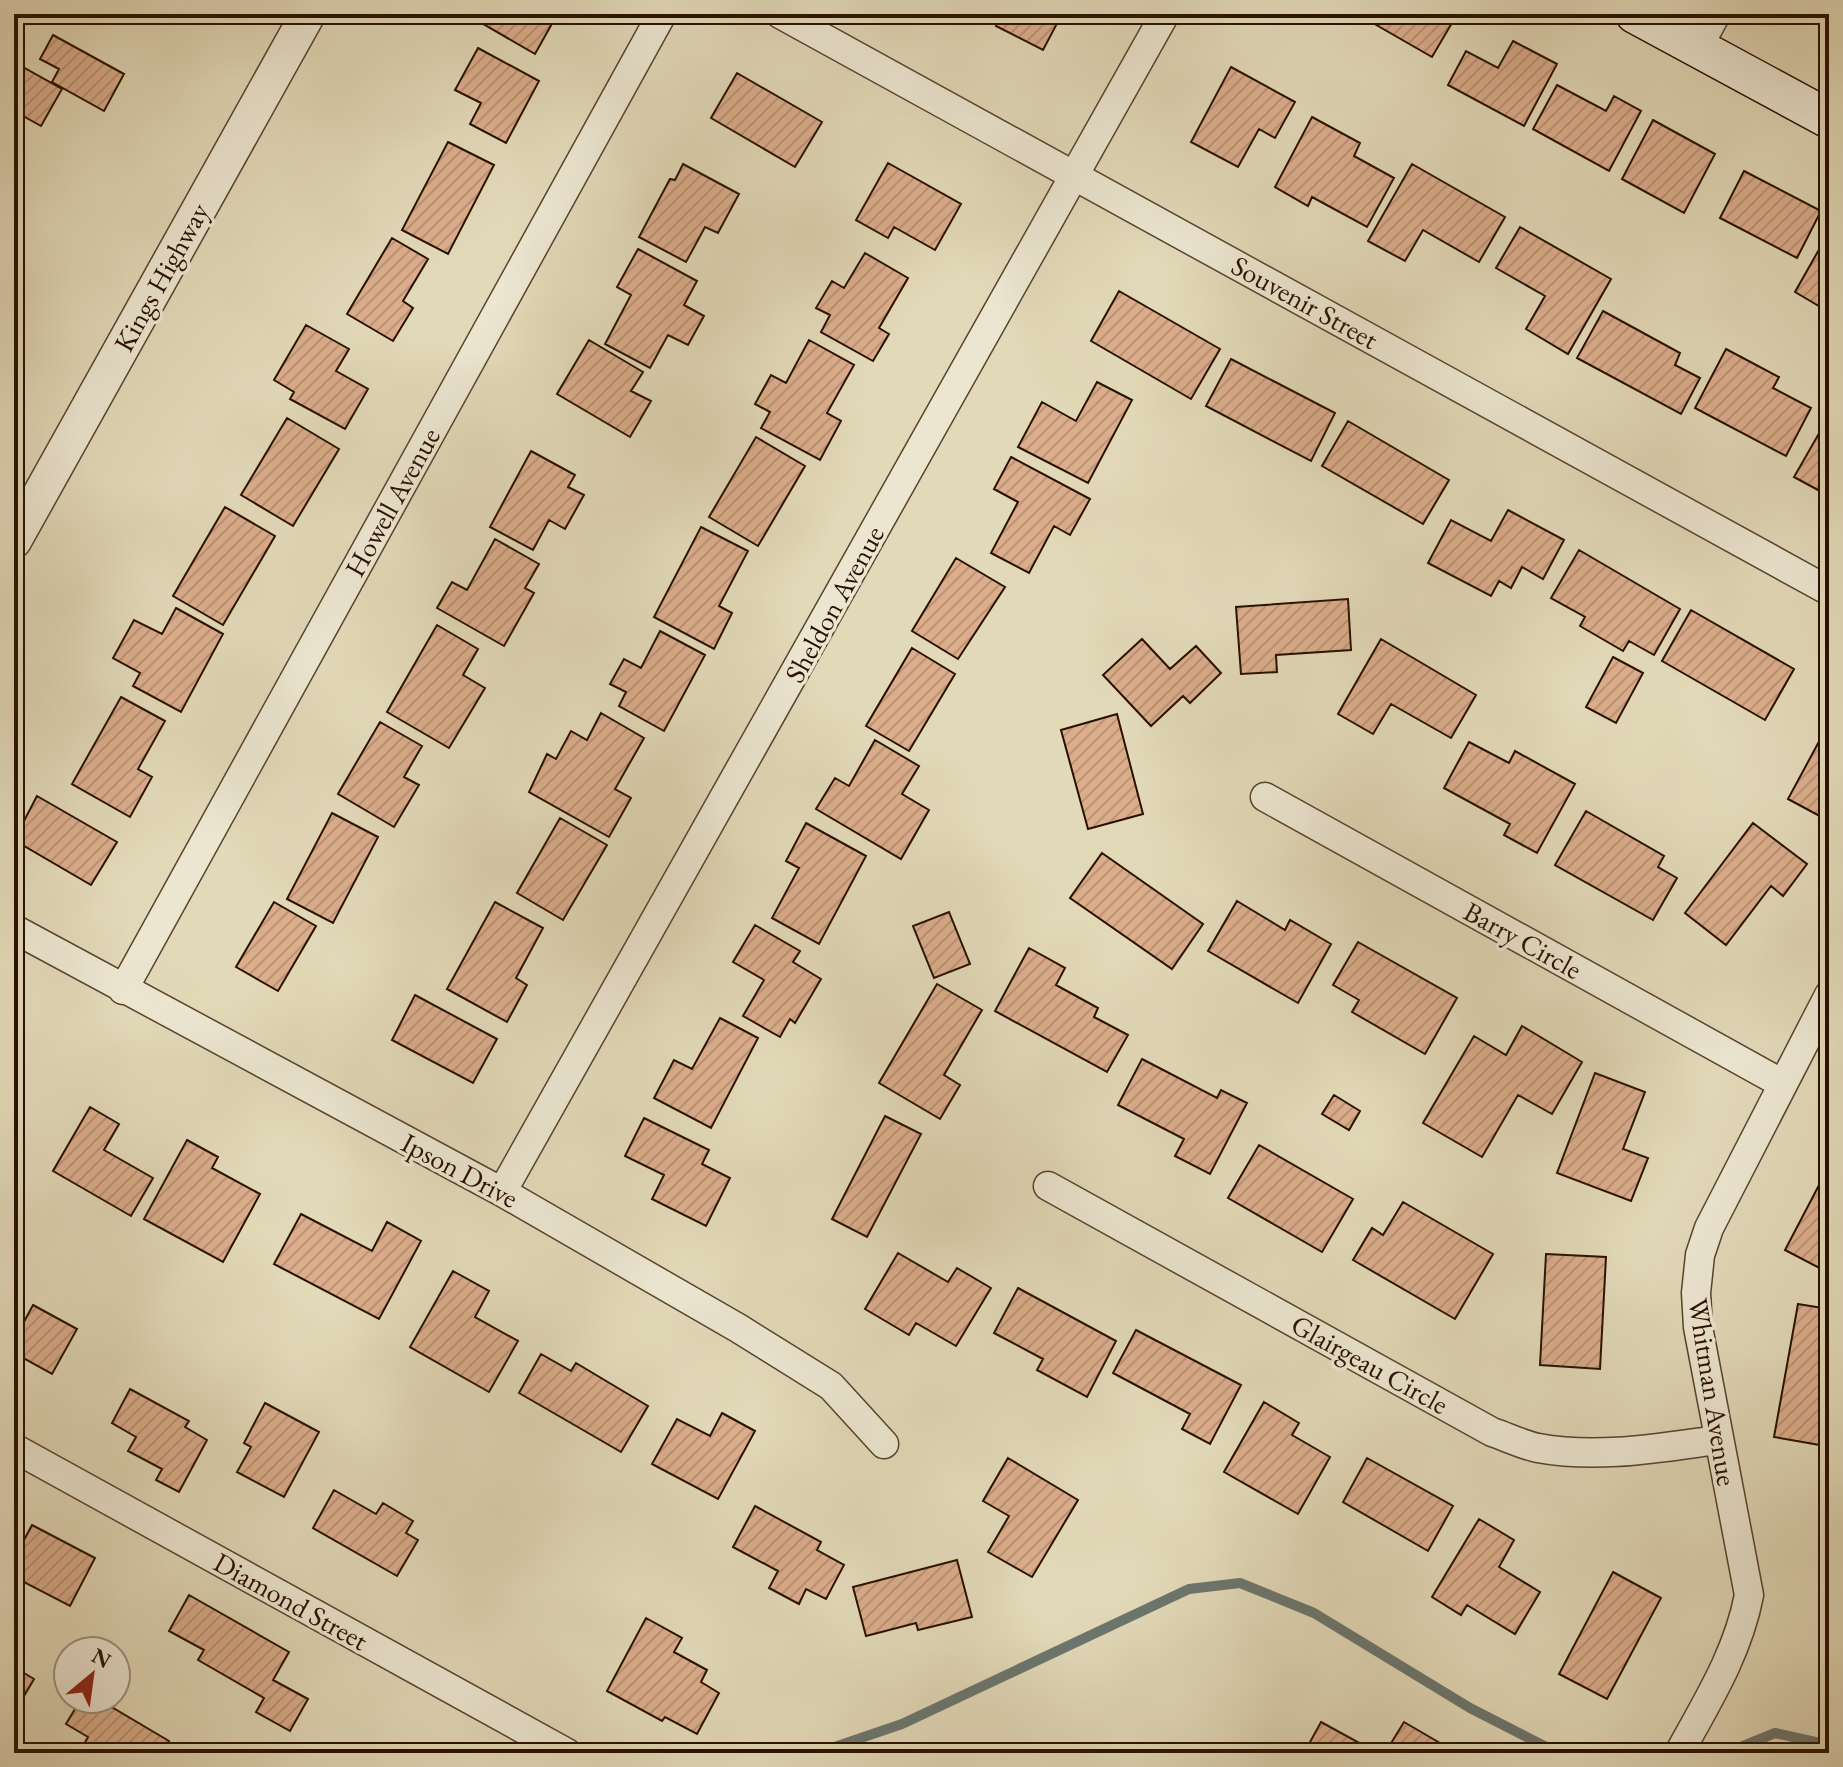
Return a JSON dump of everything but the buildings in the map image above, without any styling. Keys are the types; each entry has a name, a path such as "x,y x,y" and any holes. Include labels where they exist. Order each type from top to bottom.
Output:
{"main road":[{"path":"1635,14 1829,119"}],"street":[{"name":"Kings Highway","path":"14,541 308,14"},
{"name":"Howell Avenue","path":"123,990 662,14"},
{"name":"Souvenir Street","path":"780,14 1829,591"},
{"name":"Sheldon Avenue","path":"502,1192 1165,14"},
{"path":"1698,47 1716,14"},
{"name":"Barry Circle","path":"1265,797 1781,1083"},
{"name":"Ipson Drive","path":"14,929 502,1192 738,1328 831,1386 884,1444"},
{"name":"Whitman Avenue","path":"1680,1751 1731,1657 1749,1595 1717,1440 1698,1327 1696,1293 1700,1255 1725,1190 1829,995"},
{"name":"Glairgeau Circle","path":"1048,1186 1492,1432 1536,1448 1580,1452 1621,1452 1717,1440"},
{"name":"Diamond Street","path":"14,1448 567,1753"}],"waterway":[{"path":"817,1753 902,1724 1189,1589 1240,1583 1314,1613 1470,1708 1558,1753"},
{"path":"1726,1753 1775,1733 1829,1745"}]}
